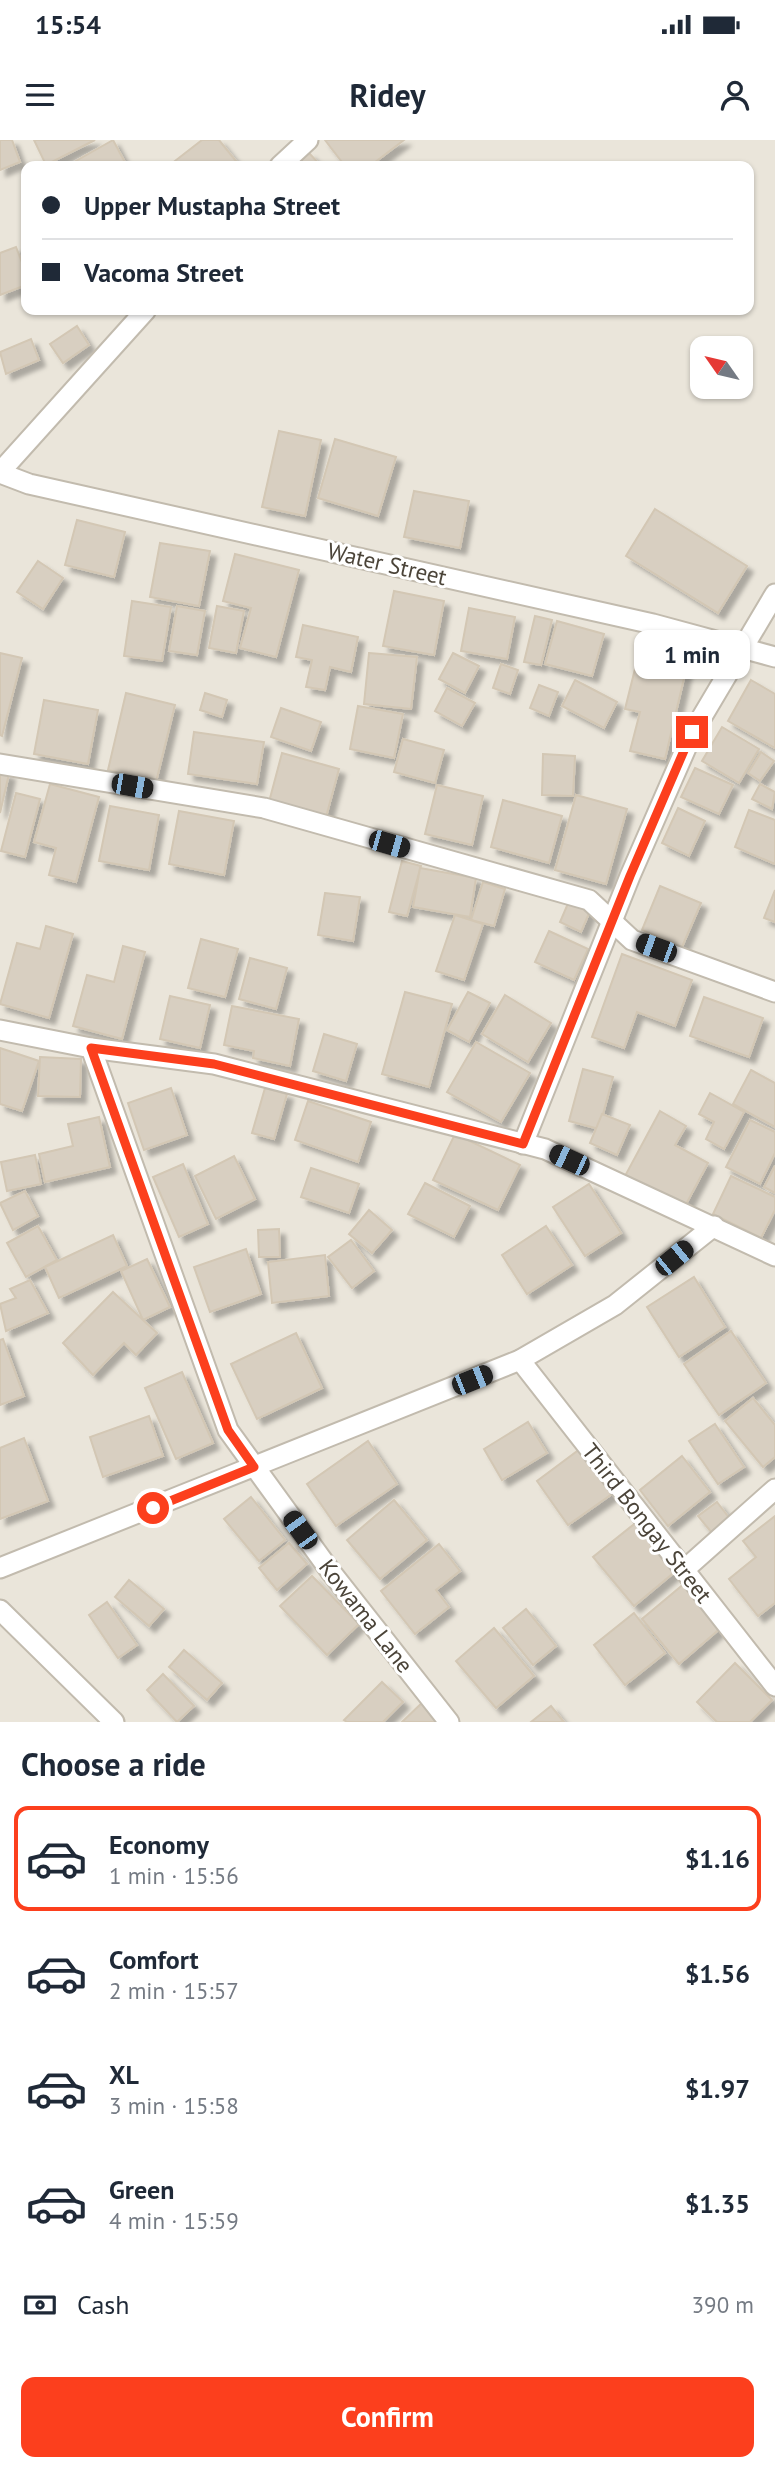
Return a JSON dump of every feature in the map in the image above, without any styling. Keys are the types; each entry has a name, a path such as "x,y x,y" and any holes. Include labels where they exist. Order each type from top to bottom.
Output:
{"street":[{"path":"286,161 309,140"},
{"path":"1,472 142,315"},
{"name":"Water Street","path":"1,472 29,484 742,646 775,657"},
{"path":"523,1144 612,921 692,732 775,594"},
{"path":"0,764 264,808 589,900 632,940 775,992"},
{"path":"0,1030 91,1048 214,1064 545,1149 775,1256"},
{"name":"Kowama Lane","path":"91,1048 228,1430 449,1722"},
{"path":"0,1568 520,1360 615,1305 714,1226"},
{"name":"Third Bongay Street","path":"520,1360 775,1686"},
{"path":"684,1570 775,1489"},
{"path":"0,1610 114,1722"}],"shaded area":[{"path":"0,140 775,140 775,1722 0,1722"}],"building":[{"path":"0,140 12,140 20,162 0,170"},
{"path":"34,140 95,140 54,161 44,161"},
{"path":"113,140 124,161 76,161"},
{"path":"202,140 219,140 236,161 175,161"},
{"path":"325,140 404,140 377,161 341,161"},
{"path":"309,153 316,161 300,161"},
{"path":"16,247 21,260 21,287 0,295 0,253"},
{"path":"77,326 89,345 63,363 50,344"},
{"path":"31,339 39,360 6,374 0,352"},
{"path":"279,431 321,440 305,516 262,507"},
{"path":"335,439 396,457 378,516 318,498"},
{"path":"414,491 469,501 460,548 404,537"},
{"path":"655,509 747,566 718,613 626,556"},
{"path":"77,520 125,532 114,577 65,565"},
{"path":"160,543 210,551 199,606 150,597"},
{"path":"235,554 299,570 276,657 240,648 251,608 223,601"},
{"path":"38,561 63,578 43,609 17,592"},
{"path":"394,591 444,601 434,655 383,646"},
{"path":"132,601 171,607 162,661 124,656"},
{"path":"177,606 205,611 197,655 169,651"},
{"path":"217,606 244,611 236,653 209,648"},
{"path":"469,608 515,617 507,659 461,651"},
{"path":"535,616 552,620 541,665 524,662"},
{"path":"557,621 604,634 592,676 545,664"},
{"path":"303,625 358,637 351,672 330,667 325,690 306,687 312,660 296,657"},
{"path":"641,645 689,657 665,759 630,751 640,712 625,709"},
{"path":"0,653 22,658 2,736 0,735"},
{"path":"369,653 417,657 411,709 364,704"},
{"path":"453,653 479,666 465,693 439,679"},
{"path":"501,664 518,670 510,694 493,688"},
{"path":"575,680 617,702 604,728 562,706"},
{"path":"751,680 775,694 775,748 728,721"},
{"path":"539,685 558,692 549,716 530,708"},
{"path":"447,688 475,703 462,726 435,711"},
{"path":"126,693 175,705 156,782 108,770"},
{"path":"205,693 227,700 222,717 200,710"},
{"path":"44,700 98,710 88,764 34,754"},
{"path":"358,706 403,714 394,758 350,749"},
{"path":"281,708 321,722 311,751 271,737"},
{"path":"722,727 759,749 739,783 702,761"},
{"path":"194,732 264,742 257,784 188,774"},
{"path":"403,739 444,750 435,783 394,772"},
{"path":"761,752 774,761 760,781 748,773"},
{"path":"282,753 339,769 326,817 269,802"},
{"path":"543,754 575,756 573,796 542,795"},
{"path":"695,768 733,785 719,814 681,797"},
{"path":"0,772 9,774 0,813"},
{"path":"50,784 99,797 76,882 49,875 56,848 34,842"},
{"path":"760,784 775,792 772,809 752,799"},
{"path":"437,785 483,796 472,845 425,834"},
{"path":"16,793 40,799 25,857 1,851"},
{"path":"576,795 627,809 606,884 555,870"},
{"path":"503,800 562,816 549,863 491,847"},
{"path":"110,806 159,815 149,870 99,861"},
{"path":"678,808 705,821 689,856 662,843"},
{"path":"749,810 775,820 775,864 735,847"},
{"path":"179,811 234,821 224,875 169,864"},
{"path":"402,861 421,866 407,916 389,912"},
{"path":"420,868 476,878 470,917 413,907"},
{"path":"483,882 505,889 494,926 471,920"},
{"path":"660,886 701,903 682,947 642,930"},
{"path":"775,890 775,922 764,918"},
{"path":"325,893 360,897 353,941 318,935"},
{"path":"569,901 590,911 581,932 560,922"},
{"path":"455,915 483,924 464,980 436,971"},
{"path":"46,926 73,934 49,1018 0,1004 17,943 40,949"},
{"path":"549,931 588,949 574,980 535,962"},
{"path":"201,939 238,949 225,997 188,988"},
{"path":"123,946 145,952 122,1039 73,1026 87,975 114,982"},
{"path":"622,954 692,980 675,1026 637,1012 624,1048 592,1037"},
{"path":"250,958 287,968 276,1009 239,999"},
{"path":"405,992 452,1004 429,1087 382,1074"},
{"path":"468,992 490,1003 469,1042 447,1030"},
{"path":"505,995 551,1023 528,1062 482,1034"},
{"path":"170,996 210,1005 200,1048 160,1039"},
{"path":"704,997 763,1018 749,1057 690,1036"},
{"path":"232,1006 299,1019 290,1066 253,1058 254,1051 224,1045"},
{"path":"324,1034 357,1044 346,1081 313,1071"},
{"path":"476,1042 530,1073 501,1122 447,1092"},
{"path":"0,1048 39,1061 22,1111 0,1104"},
{"path":"40,1057 81,1059 80,1097 38,1096"},
{"path":"583,1069 613,1077 599,1129 569,1121"},
{"path":"751,1070 775,1083 775,1127 733,1104"},
{"path":"171,1088 187,1135 144,1150 128,1103"},
{"path":"265,1088 287,1094 274,1139 252,1133"},
{"path":"710,1093 744,1112 724,1149 706,1139 714,1122 699,1114"},
{"path":"308,1101 371,1122 358,1162 295,1140"},
{"path":"660,1111 686,1126 675,1145 708,1163 684,1208 625,1176"},
{"path":"602,1114 630,1125 617,1155 590,1143"},
{"path":"99,1117 110,1167 45,1182 39,1154 73,1146 68,1124"},
{"path":"750,1120 775,1132 775,1153 760,1184 726,1167"},
{"path":"455,1134 520,1165 498,1210 433,1180"},
{"path":"35,1155 41,1184 7,1191 1,1162"},
{"path":"234,1156 255,1199 216,1219 195,1176"},
{"path":"183,1164 208,1224 179,1237 153,1177"},
{"path":"775,1166 775,1193 764,1187"},
{"path":"311,1168 359,1184 349,1213 301,1197"},
{"path":"731,1176 775,1197 775,1210 761,1238 713,1214"},
{"path":"425,1183 470,1206 454,1237 408,1214"},
{"path":"589,1184 621,1233 585,1256 553,1207"},
{"path":"25,1191 38,1216 13,1230 0,1203"},
{"path":"369,1210 392,1230 372,1253 349,1234"},
{"path":"38,1226 57,1260 26,1277 7,1243"},
{"path":"546,1226 572,1265 527,1294 502,1255"},
{"path":"279,1229 280,1257 259,1257 258,1230"},
{"path":"113,1235 127,1266 59,1298 45,1267"},
{"path":"351,1240 374,1271 352,1288 328,1257"},
{"path":"246,1249 261,1294 210,1312 194,1267"},
{"path":"325,1255 329,1296 272,1303 268,1262"},
{"path":"147,1259 170,1307 143,1320 121,1271"},
{"path":"694,1277 725,1327 679,1357 647,1307"},
{"path":"30,1280 48,1313 6,1331 0,1304 16,1298 10,1289"},
{"path":"113,1292 157,1333 136,1355 124,1343 93,1375 63,1343"},
{"path":"731,1331 766,1383 719,1415 684,1364"},
{"path":"296,1333 322,1388 257,1419 231,1364"},
{"path":"3,1339 24,1396 0,1405 0,1340"},
{"path":"182,1372 213,1443 176,1459 145,1388"},
{"path":"753,1398 775,1425 775,1457 763,1467 725,1421"},
{"path":"149,1416 163,1456 103,1477 90,1437"},
{"path":"528,1422 547,1453 502,1480 484,1449"},
{"path":"715,1424 744,1467 718,1484 689,1441"},
{"path":"24,1438 48,1501 0,1519 0,1448"},
{"path":"368,1441 397,1484 336,1526 307,1484"},
{"path":"580,1449 612,1494 568,1525 537,1481"},
{"path":"682,1456 710,1492 668,1526 640,1490"},
{"path":"251,1497 285,1540 259,1561 224,1519"},
{"path":"394,1500 427,1540 380,1579 347,1540"},
{"path":"717,1502 730,1519 712,1533 698,1516"},
{"path":"775,1516 775,1603 758,1616 729,1579 756,1557 743,1541"},
{"path":"638,1521 677,1570 634,1606 593,1557"},
{"path":"289,1543 307,1564 277,1590 259,1568"},
{"path":"439,1544 460,1571 436,1590 449,1607 415,1634 381,1591"},
{"path":"312,1576 359,1624 327,1655 280,1606"},
{"path":"129,1580 164,1609 149,1626 115,1597"},
{"path":"685,1583 722,1627 679,1664 642,1619"},
{"path":"107,1602 137,1645 118,1658 89,1615"},
{"path":"526,1609 556,1646 533,1665 503,1628"},
{"path":"634,1613 665,1653 625,1685 594,1645"},
{"path":"494,1628 534,1676 496,1708 456,1661"},
{"path":"184,1650 222,1683 207,1700 169,1667"},
{"path":"735,1663 772,1700 750,1722 717,1722 697,1702"},
{"path":"163,1674 194,1706 177,1722 147,1690"},
{"path":"382,1682 403,1702 383,1722 344,1720"},
{"path":"426,1699 448,1722 402,1722"},
{"path":"551,1706 564,1722 531,1722"}],"route":[{"path":"153,1508 254,1467 228,1430 91,1048 214,1064 523,1144 630,876 692,732"}]}
